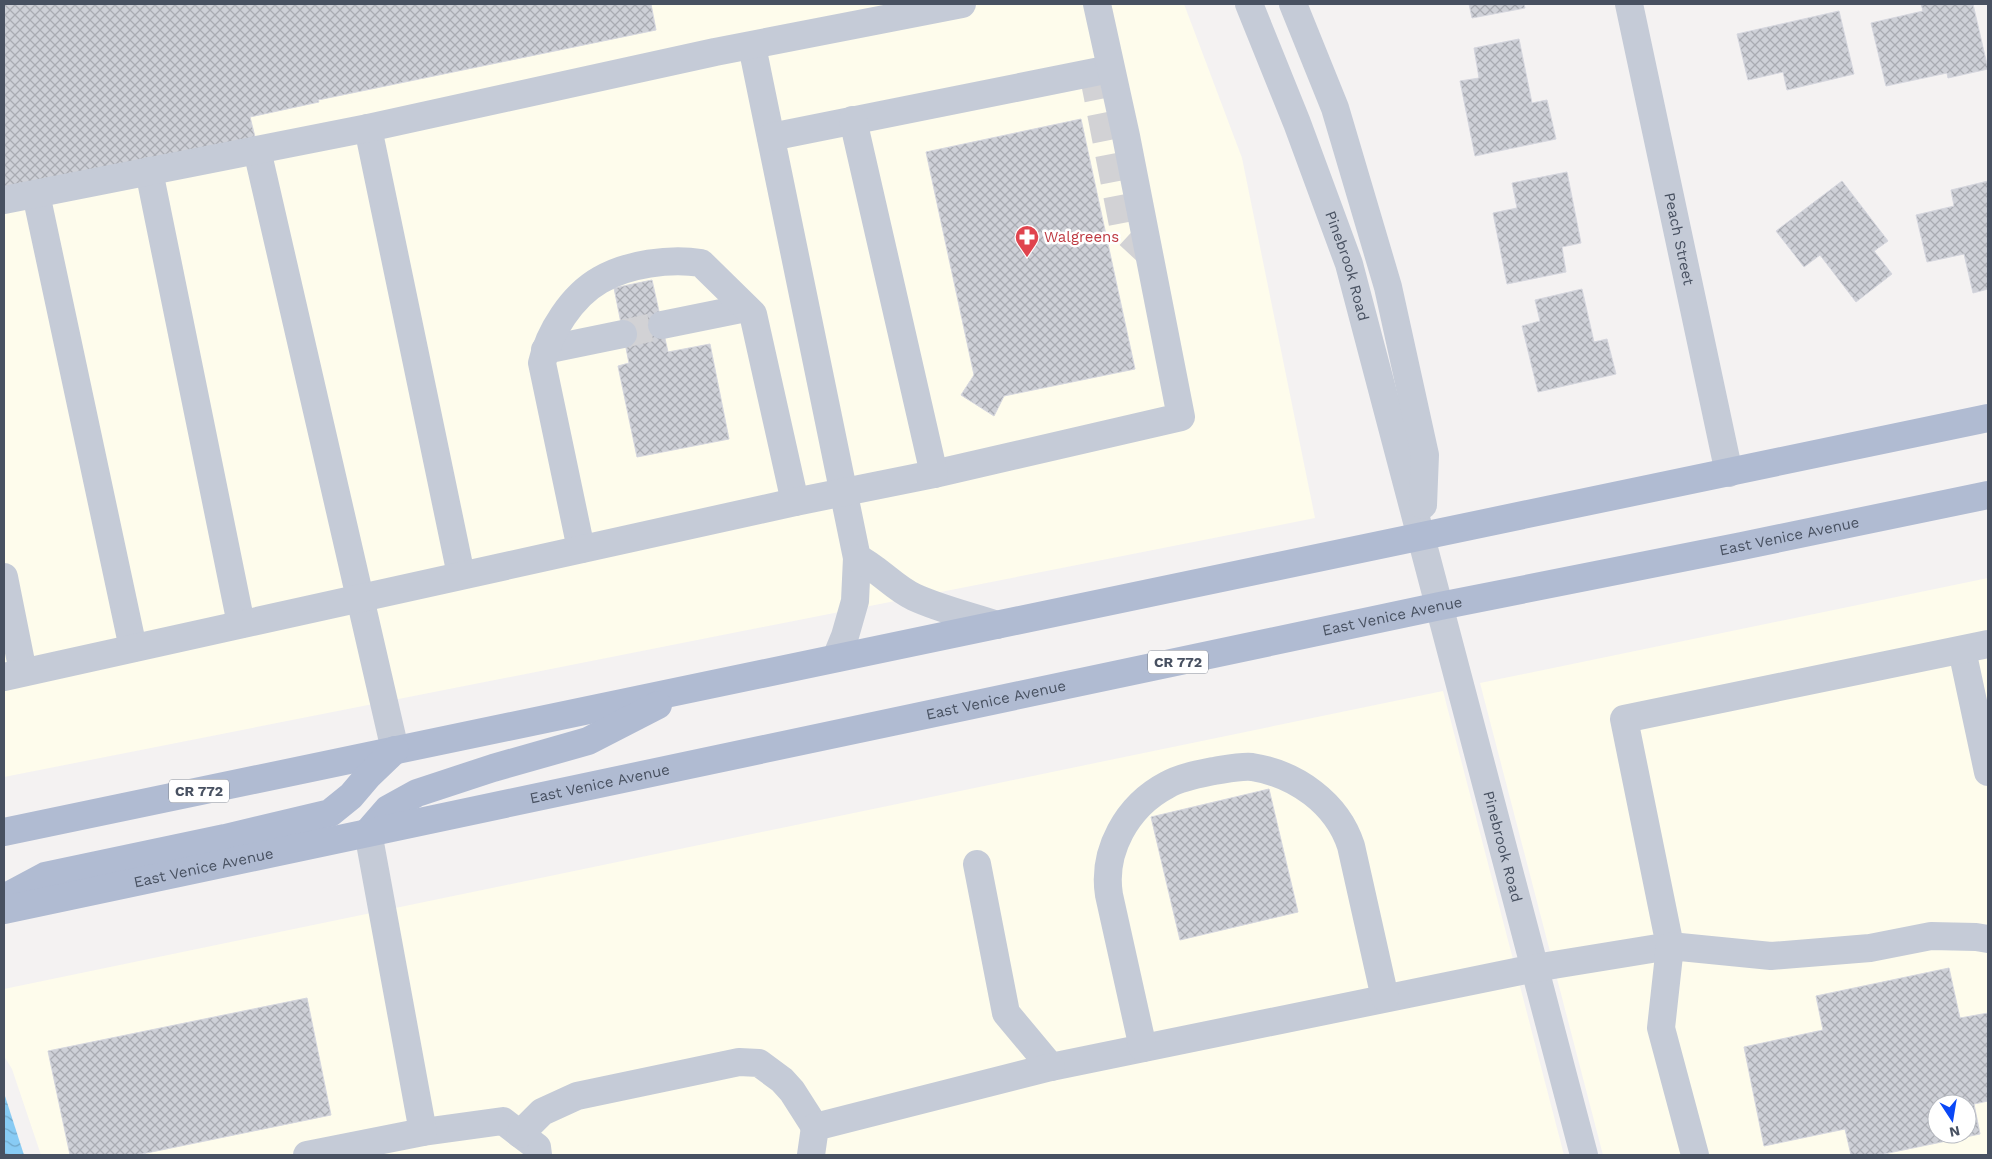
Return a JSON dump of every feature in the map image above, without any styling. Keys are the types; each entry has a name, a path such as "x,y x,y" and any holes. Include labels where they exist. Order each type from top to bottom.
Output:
{"main road":[{"name":"CR 772","path":"4,832 1988,418"},
{"name":"East Venice Avenue","path":"4,910 1440,606 1988,495"},
{"path":"368,832 388,809 417,793 588,740 692,688"},
{"path":"4,898 45,876 225,838 330,813 351,796 368,776 395,750"}],"street":[{"path":"4,200 368,128 715,52 962,4"},
{"path":"4,577 14,674 843,491 934,474 1181,417 1148,245 1097,4"},
{"name":"Pinebrook Road","path":"1249,4 1297,123 1349,264 1584,1155"},
{"name":"Pinebrook Road","path":"1293,4 1335,108 1388,287 1423,443 1422,537"},
{"name":"Peach Street","path":"1629,4 1729,473"},
{"path":"752,46 857,558 855,602 836,658"},
{"path":"771,137 1110,69"},
{"path":"1297,123 1335,108"},
{"path":"853,120 934,474"},
{"path":"368,128 461,576"},
{"path":"257,150 395,750"},
{"path":"149,171 241,624"},
{"path":"36,194 133,648"},
{"path":"581,549 542,363 545,350 557,325 583,294 600,280 642,266 670,261 700,263 753,314 795,502"},
{"path":"662,325 746,308"},
{"path":"545,350 623,334"},
{"path":"857,558 875,568 895,586 914,597 997,625"},
{"path":"1695,1155 1661,1028 1670,946 1624,719 1988,644"},
{"path":"1962,650 1988,772"},
{"path":"1143,1048 1107,884 1109,859 1113,845 1129,818 1154,793 1168,784 1206,772 1236,767 1251,767 1287,778 1328,804 1346,831 1351,846 1385,998"},
{"path":"368,832 423,1132"},
{"path":"977,864 1006,1012 1050,1067"},
{"path":"815,1127 1050,1067 1535,968 1670,946 1771,956 1870,948 1931,936 1988,939"},
{"path":"520,1134 542,1112 577,1096 739,1062 759,1063 782,1080 792,1091 815,1127 811,1155"},
{"path":"307,1155 423,1132 503,1121 537,1147 538,1155"}],"shaded area":[{"path":"4,4 1184,4 1242,158 1315,518 4,777"},
{"path":"1988,578 1988,1155 1603,1155 1480,683"},
{"path":"1443,691 1564,1155 41,1155 12,1069 4,1056 4,989"}],"water":[{"path":"4,1093 24,1155 4,1155"}],"building":[{"path":"4,4 651,4 656,30 318,100 319,102 250,117 255,137 4,189"},
{"path":"1469,4 1524,4 1525,8 1472,18"},
{"path":"1921,4 1973,4 1988,69 1948,78 1947,73 1886,86 1871,23 1923,11"},
{"path":"1839,11 1854,74 1787,90 1783,72 1748,80 1737,34"},
{"path":"1519,39 1532,103 1547,100 1556,139 1475,156 1460,81 1479,78 1474,48"},
{"name":"Walgreens","path":"1081,119 1135,369 1004,396 994,416 961,395 974,375 926,152"},
{"path":"1567,172 1581,243 1562,247 1566,272 1507,284 1493,213 1517,208 1512,183"},
{"path":"1842,181 1888,241 1874,251 1892,274 1856,302 1820,255 1804,267 1776,231"},
{"path":"1988,181 1988,289 1973,293 1964,254 1927,262 1916,215 1954,206 1951,190"},
{"path":"652,280 668,352 710,344 729,439 637,457 618,366 629,363 614,288"},
{"path":"1582,289 1594,342 1607,339 1616,374 1538,392 1522,326 1540,321 1535,300"},
{"path":"1269,789 1298,912 1180,940 1151,817"},
{"path":"1949,968 1960,1018 1988,1013 1988,1101 1977,1103 1977,1094 1927,1094 1927,1144 1932,1144 1879,1155 1851,1155 1845,1129 1764,1146 1744,1047 1823,1030 1816,996"},
{"path":"307,998 331,1115 137,1155 70,1155 48,1051"},
{"path":"1977,1119 1980,1134 1977,1135"}],"tunnel":[{"path":"1093,72 1124,230 1150,254"},
{"path":"623,334 662,325"}],"place":[{"name":"Walgreens","path":"1027,258"}]}
